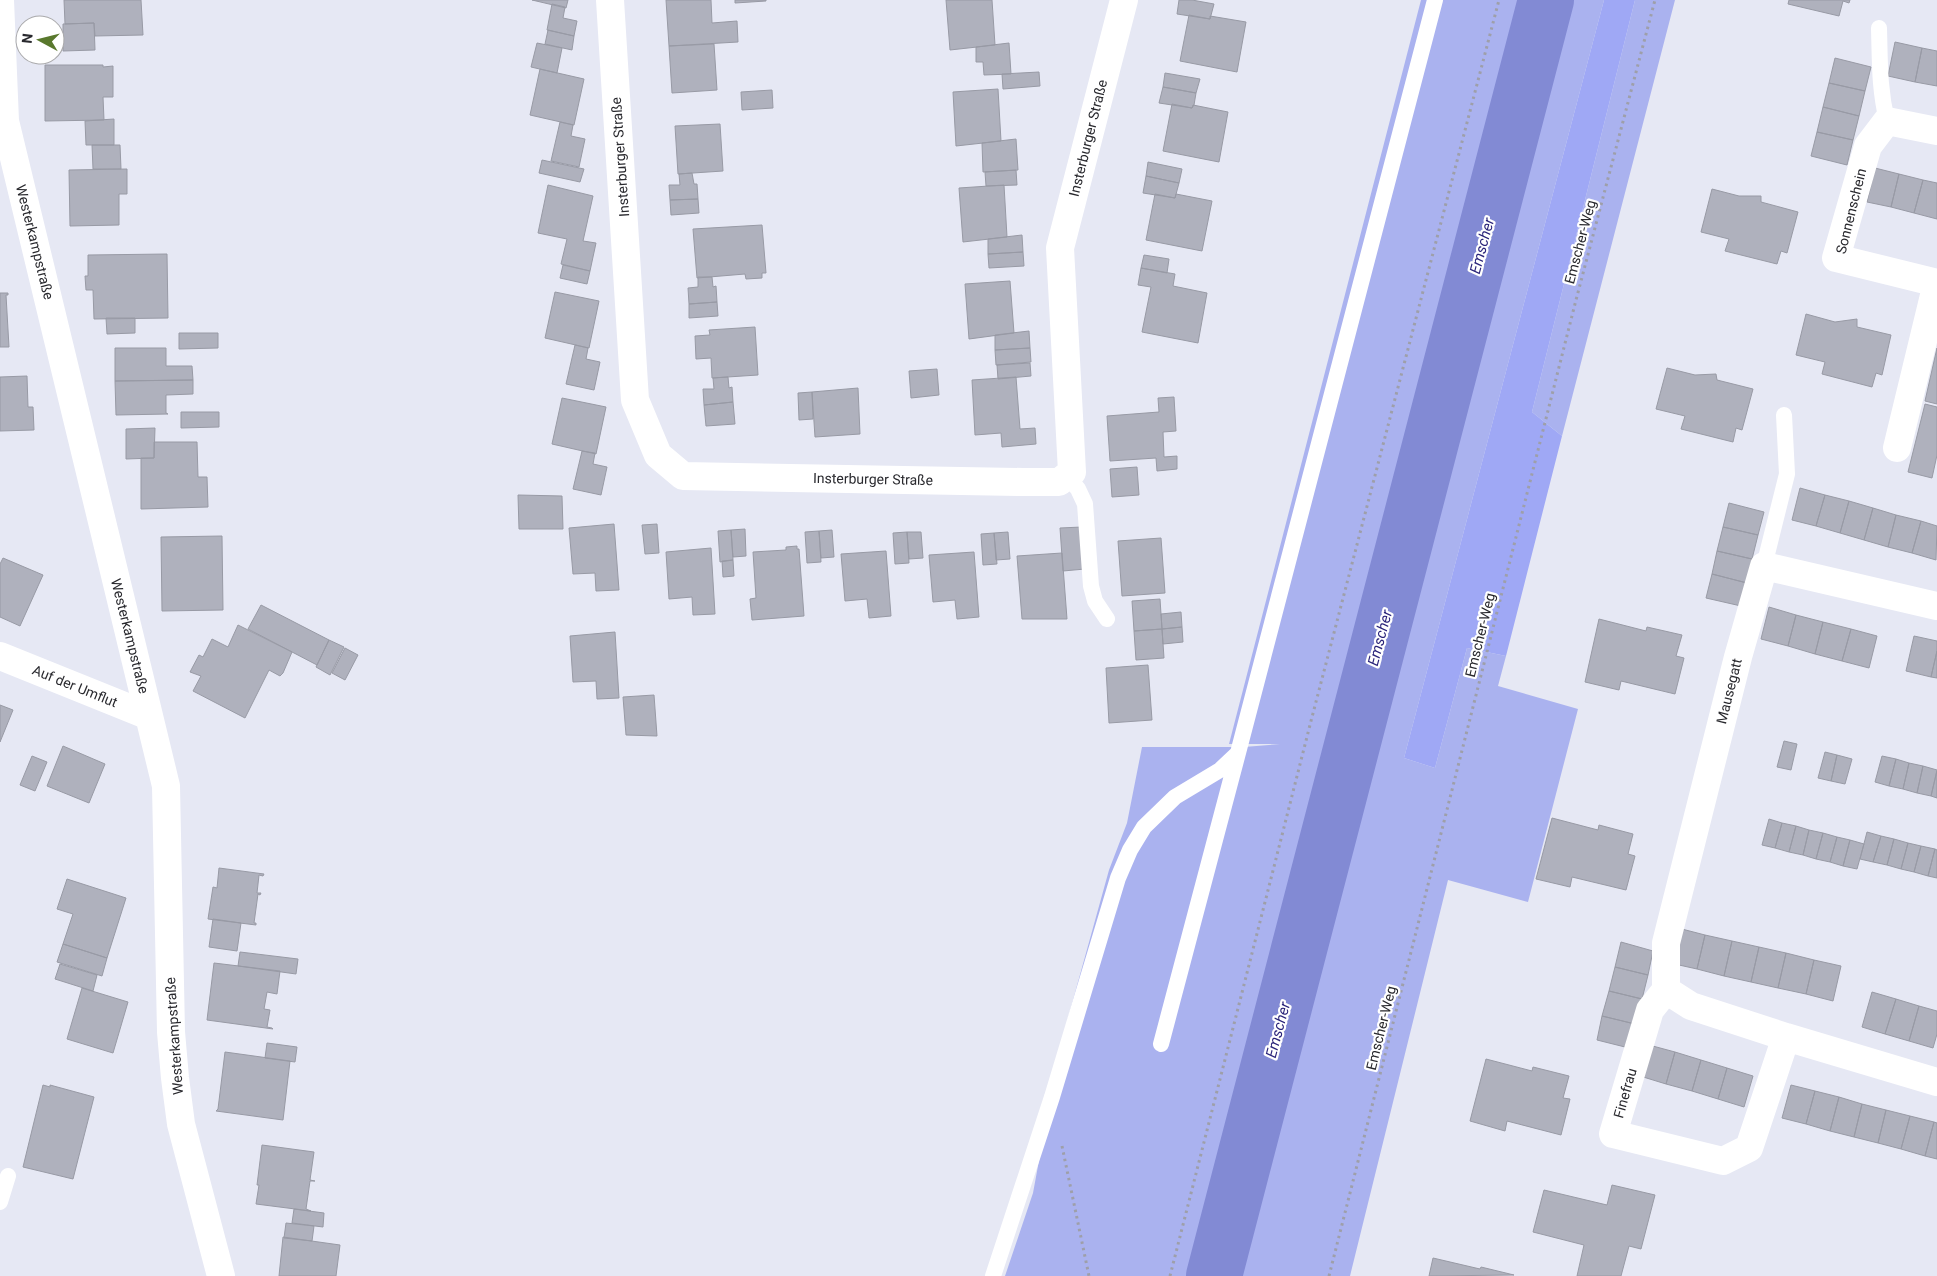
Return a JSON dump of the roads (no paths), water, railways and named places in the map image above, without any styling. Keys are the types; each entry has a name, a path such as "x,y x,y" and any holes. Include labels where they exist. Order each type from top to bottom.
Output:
{"street":[{"name":"Westerkampstraße","path":"0,0 3,121 166,786 171,1032 175,1078 181,1124 221,1276"},
{"name":"Insterburger Straße","path":"610,0 635,400 658,455 683,476 1023,482 1059,482 1072,472 1060,248 1124,0"},
{"path":"1888,120 1937,131"},
{"name":"Sonnenschein","path":"1888,120 1868,146 1836,258 1937,283 1897,448"},
{"path":"1764,566 1937,606"},
{"name":"Mausegatt","path":"1666,990 1666,943 1738,657 1764,566"},
{"name":"Auf der Umflut","path":"0,656 149,716"},
{"path":"1666,990 1691,1006 1786,1037 1937,1082"},
{"name":"Finefrau","path":"1666,990 1650,1010 1613,1134 1723,1161 1748,1148 1786,1037"}],"lane":[{"path":"1161,1044 1435,0"},
{"path":"1879,28 1880,88 1888,120"},
{"path":"1764,566 1787,474 1784,415"},
{"path":"1067,476 1078,489 1085,504 1091,586 1094,602 1107,619"},
{"path":"993,1276 1052,1097 1118,878 1130,850 1144,827 1175,797 1220,770 1238,753"},
{"path":"0,1202 8,1176"}],"waterway":[{"name":"Emscher","path":"1214,1276 1546,0"}]}
